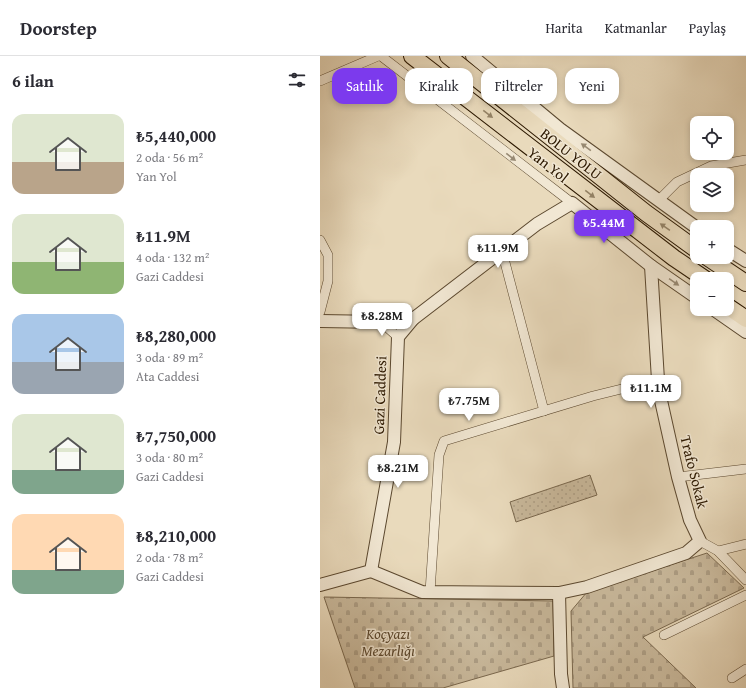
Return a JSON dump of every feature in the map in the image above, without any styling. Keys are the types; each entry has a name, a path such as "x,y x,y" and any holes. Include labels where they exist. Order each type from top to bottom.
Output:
{"highway":[{"path":"412,56 674,258 695,272"},
{"name":"BOLU YOLU","path":"448,56 646,213 690,245"},
{"path":"674,258 690,274"},
{"path":"717,264 731,274 746,282"},
{"path":"734,299 746,307"},
{"path":"734,311 746,319"}],"street":[{"path":"320,80 380,56"},
{"name":"Yan Yol","path":"380,56 572,203 651,266 690,293"},
{"path":"472,56 560,128 690,223"},
{"path":"659,200 677,182 711,166 746,160"},
{"name":"Gazi Caddesi","path":"371,571 394,442 398,337 413,319 537,224 572,203"},
{"path":"320,240 328,255 328,281 320,312"},
{"path":"502,251 544,411"},
{"path":"734,253 746,261"},
{"name":"Trafo Sokak","path":"651,266 660,396 678,477 690,520 700,541"},
{"path":"722,316 746,332"},
{"path":"320,321 381,322 413,319"},
{"path":"381,322 398,337"},
{"path":"430,592 439,455 444,441 593,396 658,380"},
{"path":"678,477 746,468"},
{"path":"320,585 371,571 422,592 559,593 587,587 686,553 700,541 718,551 746,580"},
{"path":"718,551 746,544"},
{"path":"559,593 561,674 563,688"},
{"path":"664,635 746,595"},
{"path":"732,678 746,669"}],"green space":[{"path":"590,475 597,495 516,522 510,502"},
{"path":"707,553 744,588 643,637 696,688 573,688 571,611 587,592"},
{"name":"Koçyazı Mezarlığı","path":"324,597 553,601 554,656 443,688 355,688"}]}
